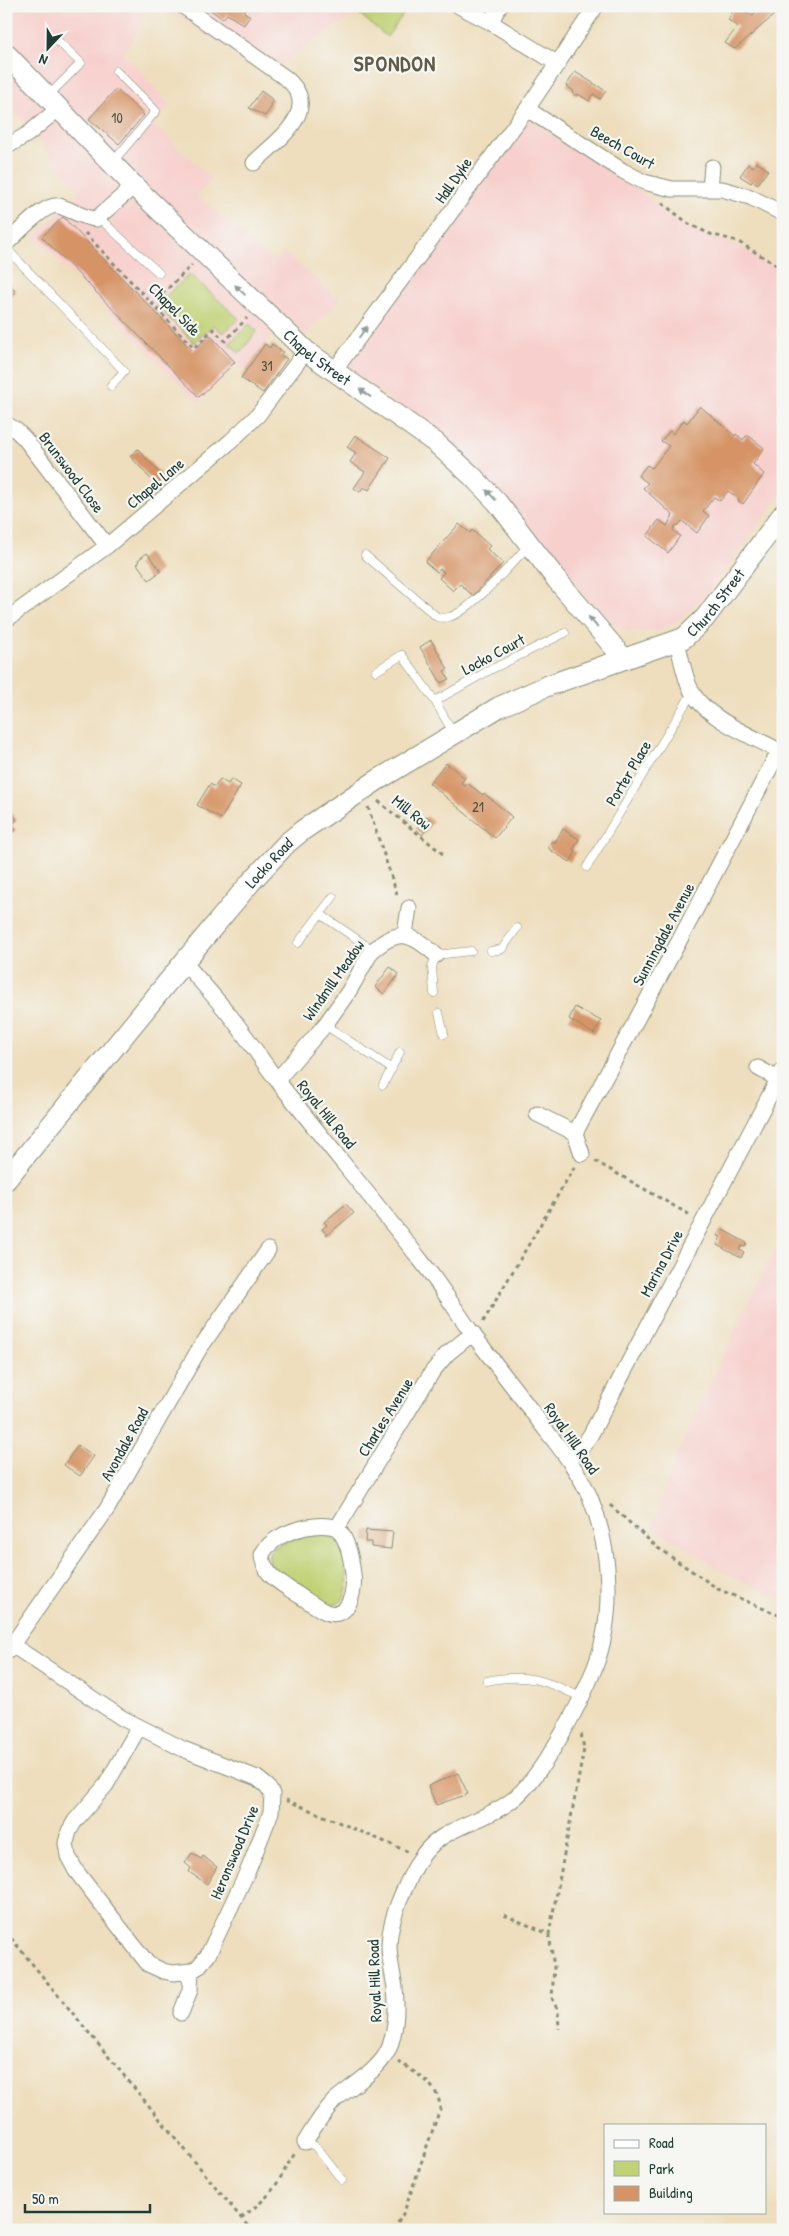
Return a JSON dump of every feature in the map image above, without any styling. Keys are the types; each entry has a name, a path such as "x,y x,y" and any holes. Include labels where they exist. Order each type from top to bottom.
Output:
{"street":[{"path":"183,6 287,79 298,92 300,105 296,120 254,163"},
{"path":"459,6 490,22 558,64"},
{"path":"490,22 500,6"},
{"name":"Hall Dyke","path":"334,371 527,109 596,6"},
{"name":"Chapel Street","path":"6,54 134,186 306,351 452,456 497,502 557,580 624,659"},
{"path":"6,146 28,134 52,103"},
{"name":"Beech Court","path":"527,109 623,171 644,182 672,189 710,188 740,193 782,213 783,211"},
{"path":"710,188 712,167"},
{"path":"6,244 50,206 57,206 91,218 99,218 134,186"},
{"name":"Chapel Lane","path":"6,620 107,546 248,425 306,351"},
{"name":"Brunswood Close","path":"6,424 25,438 107,546"},
{"name":"Church Street","path":"624,659 677,641 688,634 705,618 783,514"},
{"path":"677,641 692,693 701,705 712,713 782,749"},
{"name":"Locko Road","path":"6,1180 184,962 250,883 287,843 311,824 364,789 499,707 624,659"},
{"name":"Sunningdale Avenue","path":"575,1133 782,749"},
{"path":"409,908 406,934 425,945 436,955"},
{"name":"Windmill Meadow","path":"277,1080 326,1025 373,950 389,939 406,934"},
{"name":"Royal Hill Road","path":"184,962 231,1017 277,1080 425,1266 472,1333 569,1459 587,1491 595,1512 604,1552 607,1602 600,1649 591,1676 542,1766 518,1796 495,1812 449,1832 431,1846 421,1857 399,1903 390,1930 390,1956 395,2004 393,2032 386,2053 377,2064 341,2096 317,2111 305,2142"},
{"name":"Marina Drive","path":"569,1459 587,1442 780,1074 758,1068"},
{"path":"537,1114 575,1133 582,1154"},
{"name":"Avondale Road","path":"9,1649 103,1516 198,1351 268,1250"},
{"name":"Charles Avenue","path":"337,1528 432,1372 447,1354 472,1333"},
{"path":"320,1525 337,1528 345,1538 349,1552 354,1590 350,1604 343,1610 332,1613 321,1610 272,1576 264,1566 262,1555 271,1542 284,1534 320,1525"},
{"name":"Heronswood Drive","path":"9,1649 140,1727 183,1749 256,1778 267,1786 272,1794 273,1806 266,1829 245,1877 208,1955 198,1967 191,1971"},
{"path":"140,1727 128,1750 101,1792 71,1826 66,1843 68,1856 76,1870 148,1964 173,1974 191,1971 190,1990 181,2013"}],"lane":[{"path":"52,103 80,63 57,40"},
{"path":"112,162 156,111 116,71"},
{"path":"99,218 159,273"},
{"path":"6,248 124,371 111,386"},
{"path":"365,555 437,617 442,618 455,615 472,602 530,544"},
{"name":"Locko Court","path":"435,702 488,672 565,633"},
{"path":"376,671 402,655 435,702 454,734"},
{"name":"Porter Place","path":"586,867 692,693"},
{"path":"298,943 333,897"},
{"path":"320,914 373,950"},
{"path":"491,951 502,949 517,928"},
{"path":"434,992 432,967 436,955 471,951"},
{"path":"439,1014 444,1034"},
{"path":"326,1025 392,1069"},
{"path":"383,1085 400,1052"},
{"path":"487,1681 512,1677 534,1678 547,1681 580,1697"},
{"path":"305,2142 315,2146 342,2180"}],"path":[{"path":"659,200 689,224 710,234 737,241 783,269"},
{"name":"Chapel Side","path":"82,230 151,305 194,348 213,329 225,341 258,307"},
{"path":"151,305 203,254"},
{"path":"364,789 367,805 398,897"},
{"name":"Mill Row","path":"364,789 443,854"},
{"path":"472,1333 482,1325 582,1154 702,1222"},
{"path":"602,1499 658,1548 718,1589 783,1617"},
{"path":"559,2029 558,2011 552,1998 554,1967 549,1934 584,1749 581,1733 577,1727 568,1721"},
{"path":"272,1794 421,1857"},
{"path":"504,1915 549,1934"},
{"path":"6,1932 251,2230"},
{"path":"386,2053 421,2076 435,2089 440,2099 440,2109 411,2193 404,2212 394,2230"},
{"path":"241,2218 259,2205 274,2188 287,2164 305,2142"}],"shaded area":[{"path":"6,6 151,6 124,53 170,105 153,125 212,179 196,196 275,262 284,252 340,300 305,334 285,314 247,370 237,364 198,403 35,237 80,192 6,101"},
{"path":"165,6 350,6 357,13 265,74"},
{"path":"527,119 637,189 682,224 734,244 783,271 783,491 712,588 679,620 657,632 629,631 613,625 585,596 460,451 343,364"},
{"path":"783,1235 783,1599 727,1574 652,1526 678,1452 753,1293"}],"green space":[{"path":"350,6 409,6 387,37"},
{"path":"190,274 239,319 223,333 213,325 194,343 156,305"},
{"path":"249,324 257,331 240,353 229,344"},
{"path":"314,1534 332,1537 342,1553 347,1576 347,1587 344,1597 339,1603 330,1605 318,1600 272,1568 269,1556 275,1547 303,1536"}],"building":[{"path":"205,6 248,6 244,12 250,16 244,25 227,14 223,19"},
{"path":"735,6 753,16 758,6 777,6 773,16 735,49 725,43 738,26 728,20"},
{"path":"575,72 606,91 600,99 593,94 589,101 578,94 577,96 572,93 574,91 566,86"},
{"path":"116,89 144,115 119,144 89,119"},
{"path":"261,91 273,100 270,105 272,106 265,116 249,108"},
{"path":"756,162 768,170 758,184 753,181 751,183 740,176 748,164 753,167"},
{"path":"63,217 193,351 210,335 235,362 199,397 42,237"},
{"path":"6,280 16,292 6,300"},
{"path":"265,344 270,348 272,344 283,352 280,355 287,359 263,393 241,378"},
{"path":"700,406 735,436 736,434 743,440 746,436 749,436 764,448 753,464 764,474 743,504 728,491 720,501 714,497 703,511 709,516 697,533 682,521 678,526 676,525 673,530 680,536 668,553 647,536 659,520 667,526 673,515 643,488 648,483 638,476 647,465 652,468 669,446 661,441 670,431 673,434 684,420 687,423"},
{"path":"355,435 390,458 369,490 363,487 360,492 354,488 365,472 350,462 356,453 347,447"},
{"path":"138,449 164,478 156,485 130,456"},
{"path":"459,524 470,533 472,530 490,546 487,549 503,563 473,596 460,584 453,591 439,578 444,572 440,569 437,572 425,562"},
{"path":"147,553 161,571 149,580 137,564 139,563 138,560"},
{"path":"431,640 448,669 444,671 449,679 441,683 420,647"},
{"path":"446,763 465,778 461,783 465,786 467,783 483,795 484,793 512,817 495,838 429,783"},
{"path":"220,779 228,784 231,779 241,785 221,819 197,805 210,784 215,787"},
{"path":"6,807 17,820 11,825 16,830 10,834 6,830"},
{"path":"427,816 433,822 422,835 416,829"},
{"path":"563,829 579,839 573,850 576,852 570,862 550,850 548,846 551,842 555,842"},
{"path":"390,967 399,974 384,994 375,987"},
{"path":"575,1007 601,1021 594,1034 569,1019"},
{"path":"346,1204 354,1213 327,1235 322,1229 327,1225 324,1222"},
{"path":"721,1229 747,1243 745,1247 742,1246 739,1250 744,1252 741,1258 717,1245 721,1237 717,1236"},
{"path":"78,1445 94,1456 80,1476 64,1465"},
{"path":"366,1530 393,1532 391,1549 371,1547 371,1542 365,1542"},
{"path":"458,1773 468,1794 436,1805 428,1786"},
{"path":"192,1853 201,1859 203,1856 217,1867 207,1884 189,1872 191,1868 185,1863"}],"district":[{"name":"SPONDON","path":"395,63"}]}
